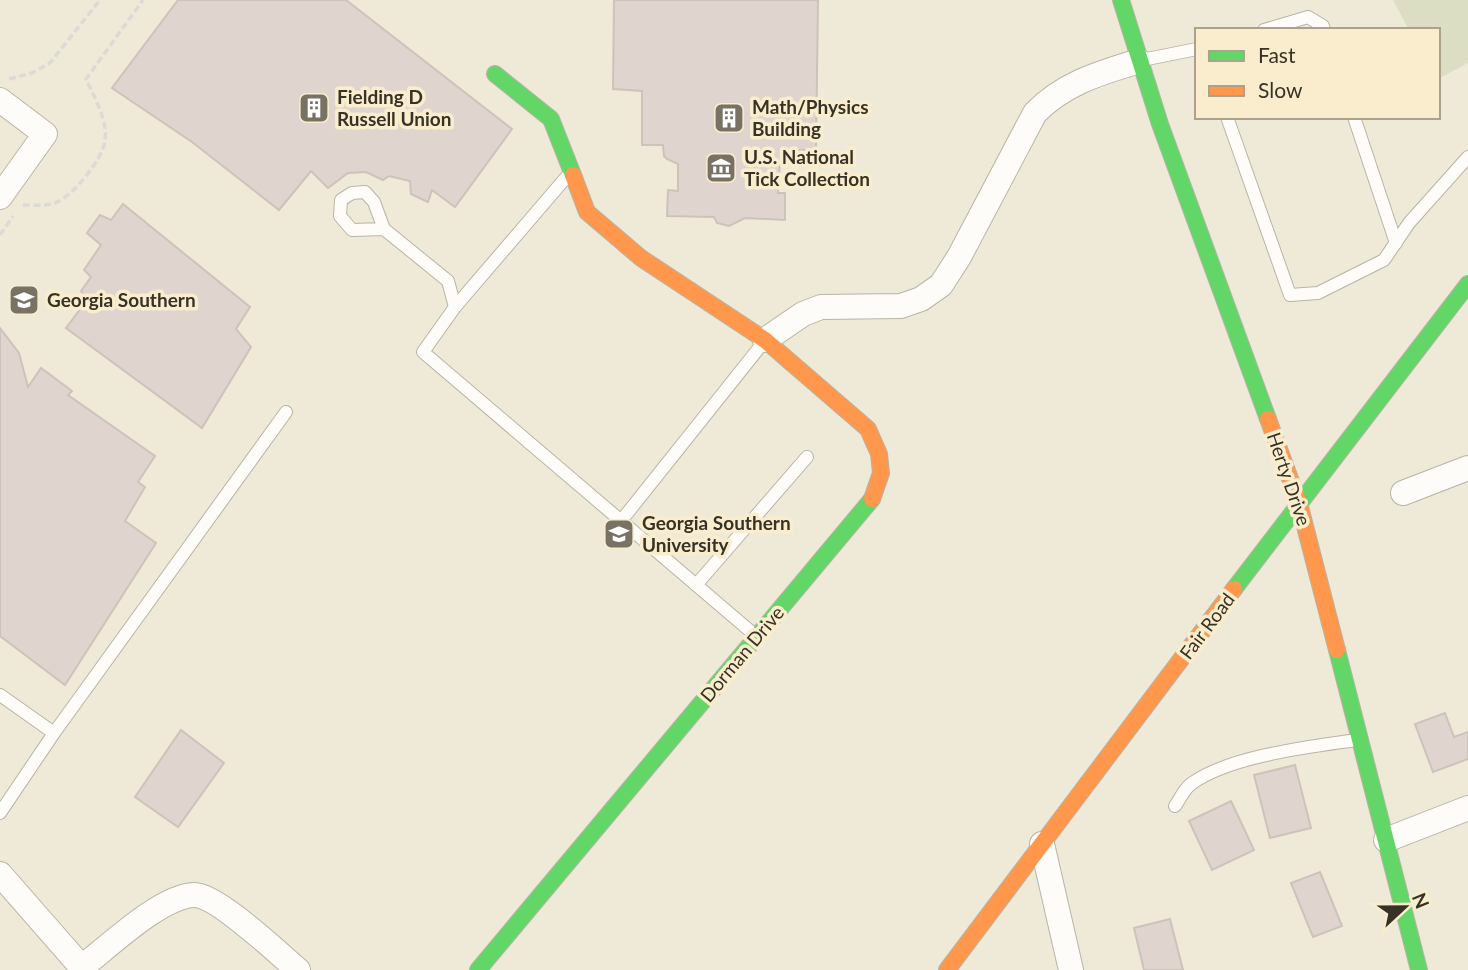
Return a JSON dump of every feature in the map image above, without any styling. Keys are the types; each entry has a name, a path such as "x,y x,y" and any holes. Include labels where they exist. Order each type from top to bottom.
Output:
{"street":[{"name":"Herty Drive","path":"1121,0 1165,137 1299,503 1419,970"},
{"path":"765,340 803,314 821,307 901,306 921,299 941,285 959,257 1035,113 1048,100 1072,84 1139,61"},
{"name":"Dorman Drive","path":"478,970 871,501 881,473 879,454 869,429 765,340 641,258 587,212 551,119 495,74"},
{"path":"5,89 45,134 7,194"},
{"name":"Fair Road","path":"947,970 1299,503 1468,284"},
{"path":"1403,493 1468,468"},
{"path":"1386,840 1468,808"},
{"path":"1042,844 1071,970"},
{"path":"2,880 83,969 154,910 177,898 194,895 207,897 223,908 298,970"}],"lane":[{"path":"1271,28 1308,17 1324,28"},
{"path":"1139,61 1195,49"},
{"path":"1228,119 1290,295 1318,293 1384,260 1409,223 1468,157"},
{"path":"1355,119 1396,243"},
{"path":"572,172 455,307 423,352 756,636"},
{"path":"384,229 448,281 455,307"},
{"path":"621,521 765,340"},
{"path":"0,813 54,733 286,412"},
{"path":"696,585 807,457"},
{"path":"0,695 54,733"},
{"path":"1175,806 1188,786 1209,773 1285,752 1360,739"}],"path":[{"path":"5,89 50,63 100,0"},
{"path":"0,235 7,194 58,202 75,189 93,167 106,141 101,111 86,79 143,0"}],"green space":[{"path":"1393,0 1468,0 1468,63 1440,78 1440,28 1408,28"}],"building":[{"name":"Fielding D Russell Union","path":"178,0 346,0 512,129 455,207 432,190 428,202 411,194 410,181 389,176 383,180 366,172 348,173 328,188 311,171 279,210 192,142 112,88"},
{"name":"Math/Physics Building","path":"614,0 818,0 816,150 799,150 791,162 780,162 778,193 785,193 785,220 745,218 729,226 717,223 714,217 667,216 668,190 678,191 678,164 664,156 663,145 642,145 642,91 613,89"},
{"path":"123,204 250,307 236,329 251,347 202,428 66,328 87,300 81,291 91,277 84,270 101,245 87,233 100,215 111,220"},
{"path":"0,328 19,353 28,387 41,368 72,391 68,395 155,456 138,482 145,487 125,521 156,543 65,685 0,636"},
{"path":"1445,713 1454,737 1468,732 1468,759 1433,772 1415,724"},
{"path":"181,730 224,763 178,827 135,797"},
{"path":"1295,765 1311,828 1270,838 1254,775"},
{"path":"1231,801 1254,850 1212,870 1189,821"},
{"path":"1320,872 1342,926 1313,937 1291,883"},
{"path":"1170,919 1183,970 1144,970 1134,928"}],"traffic: fast":[{"path":"1121,0 1160,124 1268,419"},
{"path":"495,74 551,119 573,175"},
{"path":"1234,589 1468,284"},
{"path":"478,970 872,499"},
{"path":"1337,650 1419,970"}],"traffic: slow":[{"path":"573,175 587,212 641,258 765,340 868,429 879,454 881,473 872,499"},
{"path":"1268,419 1299,503 1337,650"},
{"path":"947,970 1234,589"}],"place":[{"name":"Fielding D Russell Union","path":"314,108"},
{"name":"Math/Physics Building","path":"729,118"},
{"name":"U.S. National Tick Collection","path":"721,168"},
{"name":"Georgia Southern","path":"24,300"},
{"name":"Georgia Southern University","path":"619,534"}]}
